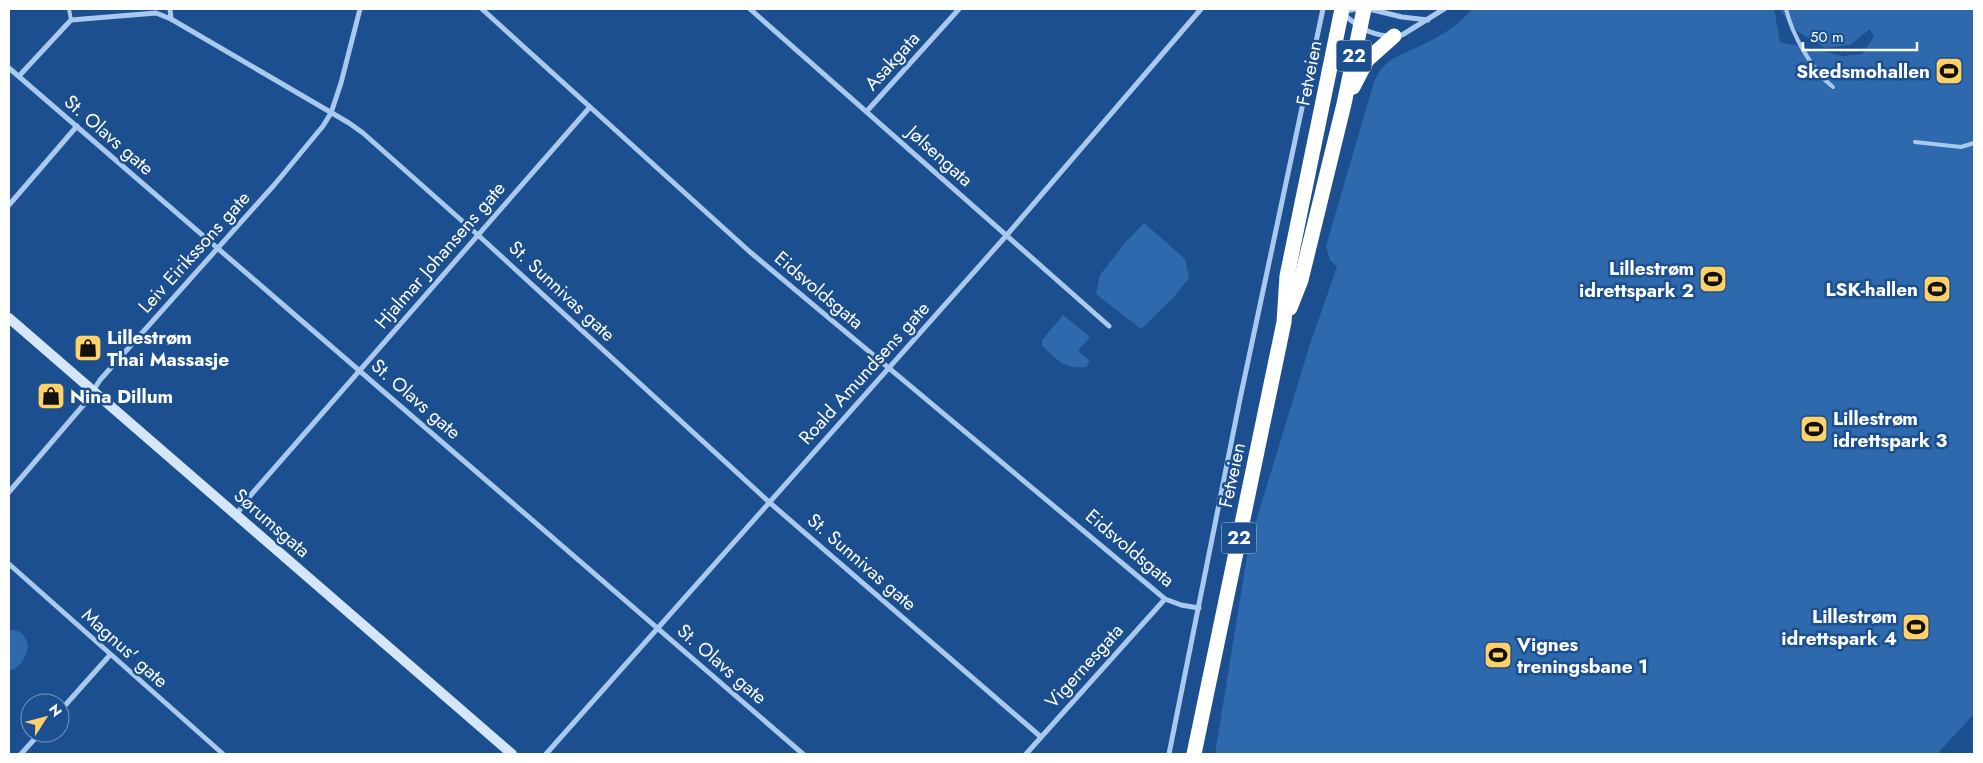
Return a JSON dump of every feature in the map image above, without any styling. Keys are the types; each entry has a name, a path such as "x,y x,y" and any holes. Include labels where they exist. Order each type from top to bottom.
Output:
{"highway":[{"name":"Fetveien","path":"1284,322 1301,280 1344,104 1364,9"},
{"name":"Fetveien","path":"1194,754 1284,322 1288,276 1341,10"},
{"path":"1344,104 1367,60 1394,36"}],"main road":[{"name":"Sørumsgata","path":"9,318 512,754"}],"street":[{"path":"170,9 171,20"},
{"name":"Leiv Eirikssons gate","path":"9,492 86,402 100,380 312,141 331,113 360,9"},
{"name":"Eidsvoldsgata","path":"482,9 726,231 1165,599 1181,605 1199,608"},
{"name":"Jølsengata","path":"750,9 1109,326"},
{"name":"Asakgata","path":"867,111 959,9"},
{"name":"Roald Amundsens gate","path":"546,754 1006,236 1201,9"},
{"path":"1168,754 1240,398 1323,9"},
{"path":"1341,10 1358,9"},
{"path":"1369,9 1402,17 1428,20"},
{"path":"1341,10 1360,28 1372,33 1394,36 1402,35 1444,9"},
{"name":"St. Sunnivas gate","path":"71,20 156,13 363,133 478,234 769,502 1041,737"},
{"path":"19,76 71,20"},
{"name":"St. Olavs gate","path":"9,68 803,754"},
{"name":"Hjalmar Johansens gate","path":"236,515 590,107"},
{"path":"9,206 77,126"},
{"name":"Magnus' gate","path":"9,564 223,754"},
{"name":"Vigernesgata","path":"1026,754 1165,599"},
{"path":"70,699 110,654"},
{"path":"21,754 31,743"}],"lane":[{"path":"69,9 71,20"},
{"path":"1786,9 1789,21 1818,72 1833,87"},
{"path":"1915,142 1961,148 1974,143"}],"shaded area":[{"path":"1472,9 1774,9 1780,42 1843,56 1862,54 1874,37 1870,29 1850,45 1825,48 1797,31 1779,9 1974,9 1974,714 1937,754 1215,754 1249,544 1310,344 1337,267 1330,260 1326,246 1374,82 1389,62 1444,33"},
{"path":"1144,223 1185,259 1189,278 1175,296 1141,329 1096,294 1100,275 1124,244"},
{"path":"1063,315 1090,337 1078,351 1090,361 1086,367 1066,365 1042,346 1042,340"},
{"path":"9,630 22,634 28,646 22,662 9,671"}],"place":[{"name":"Skedsmohallen","path":"1949,71"},
{"name":"Lillestrøm idrettspark 2","path":"1713,279"},
{"name":"LSK-hallen","path":"1937,289"},
{"name":"Lillestrøm Thai Massasje","path":"88,348"},
{"name":"Nina Dillum","path":"51,396"},
{"name":"Lillestrøm idrettspark 3","path":"1814,429"},
{"name":"Lillestrøm idrettspark 4","path":"1916,627"},
{"name":"Vignes treningsbane 1","path":"1498,655"}]}
